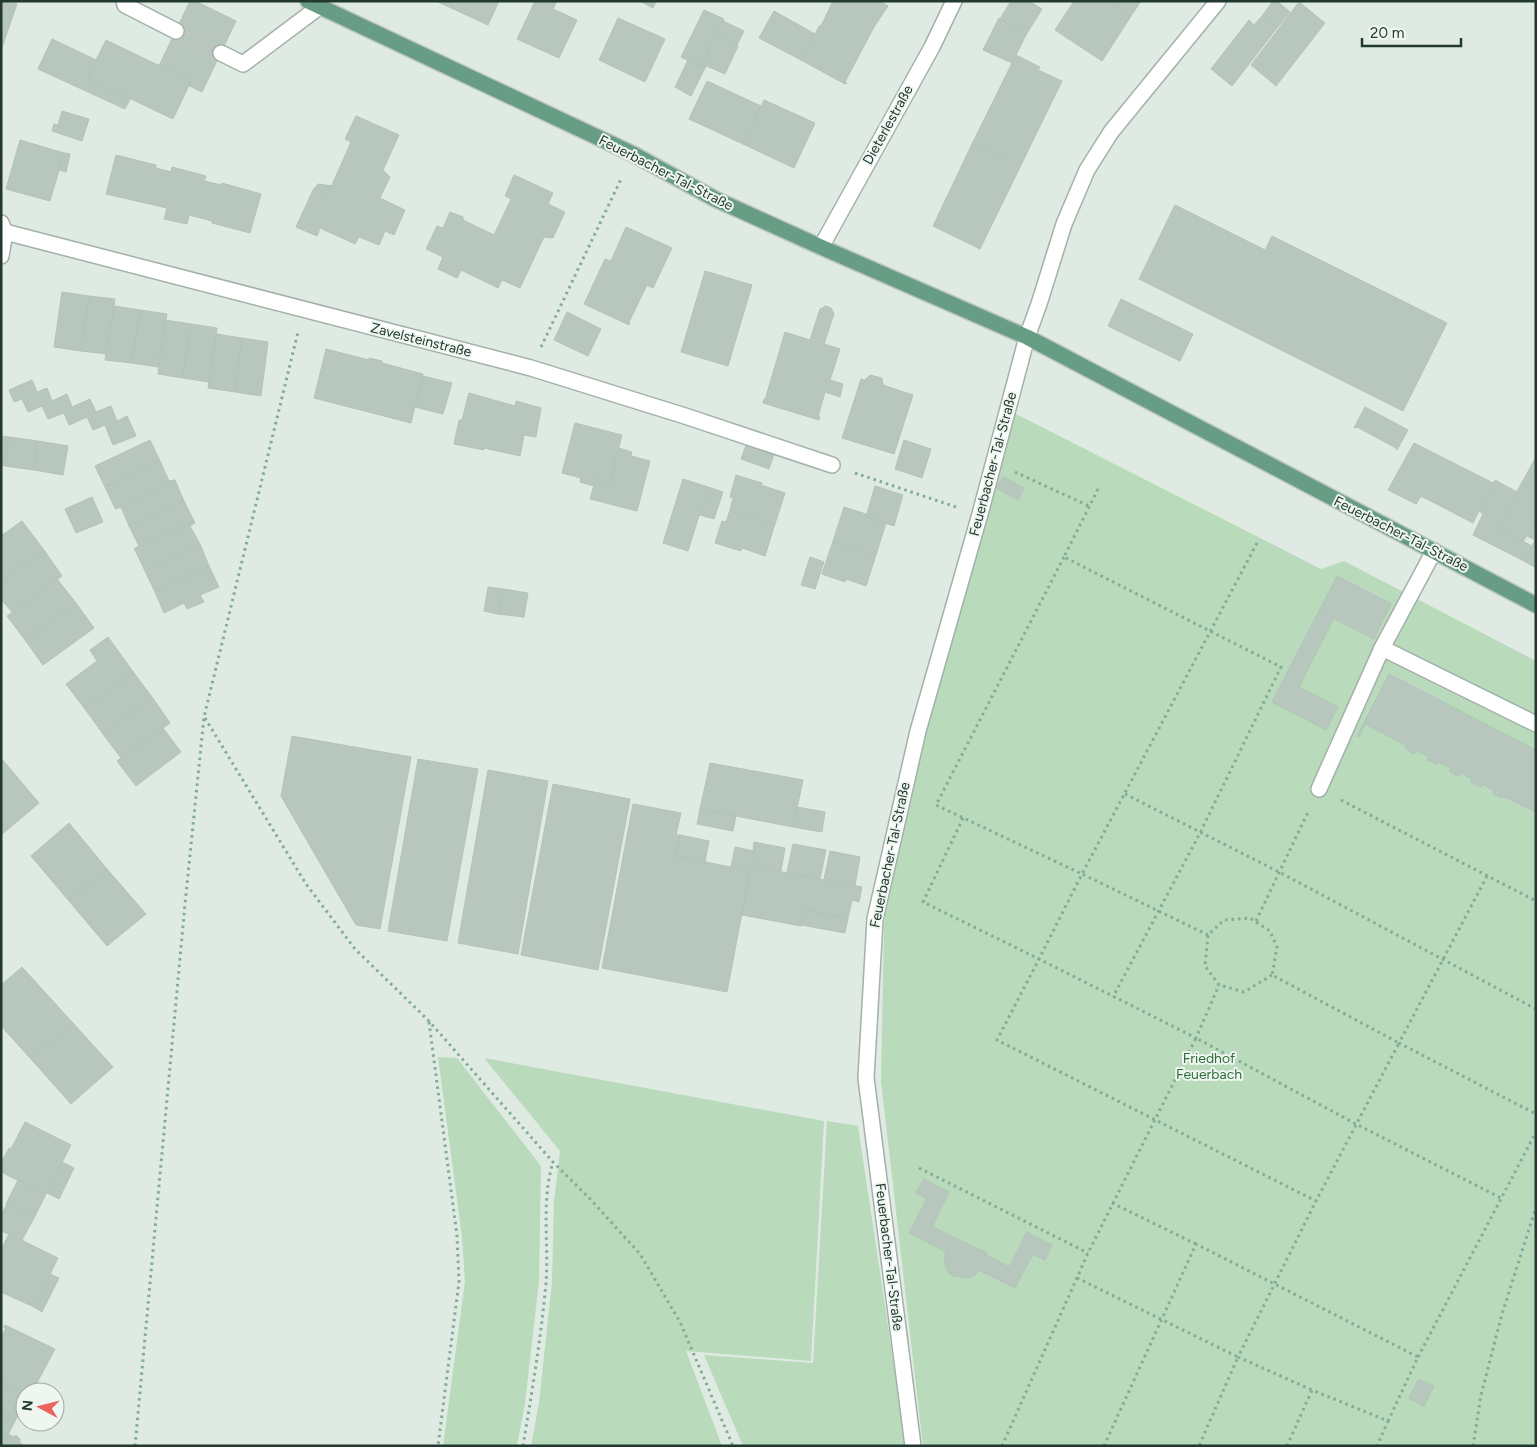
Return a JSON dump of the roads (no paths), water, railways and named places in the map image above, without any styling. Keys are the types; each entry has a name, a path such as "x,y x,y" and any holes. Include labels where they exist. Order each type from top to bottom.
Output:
{"main road":[{"name":"Feuerbacher-Tal-Straße","path":"314,4 633,154 715,199 1027,337 1536,605"}],"street":[{"path":"124,1 124,5 176,31"},
{"name":"Dieterlestraße","path":"821,247 932,47 954,1"},
{"path":"1027,337 1040,304 1064,224 1086,170 1111,132 1218,1"},
{"path":"221,53 244,64 314,4"},
{"name":"Zavelsteinstraße","path":"1,256 3,227 304,310 531,368 685,416 832,466"},
{"name":"Feuerbacher-Tal-Straße","path":"913,1446 866,1078 874,919 918,731 980,514 1027,337"},
{"path":"1319,788 1382,648 1434,551"},
{"path":"1382,648 1536,724"}],"tunnel":[{"path":"176,31 221,53"}],"park label":[{"name":"Friedhof Feuerbach","path":"1209,1066"}]}
